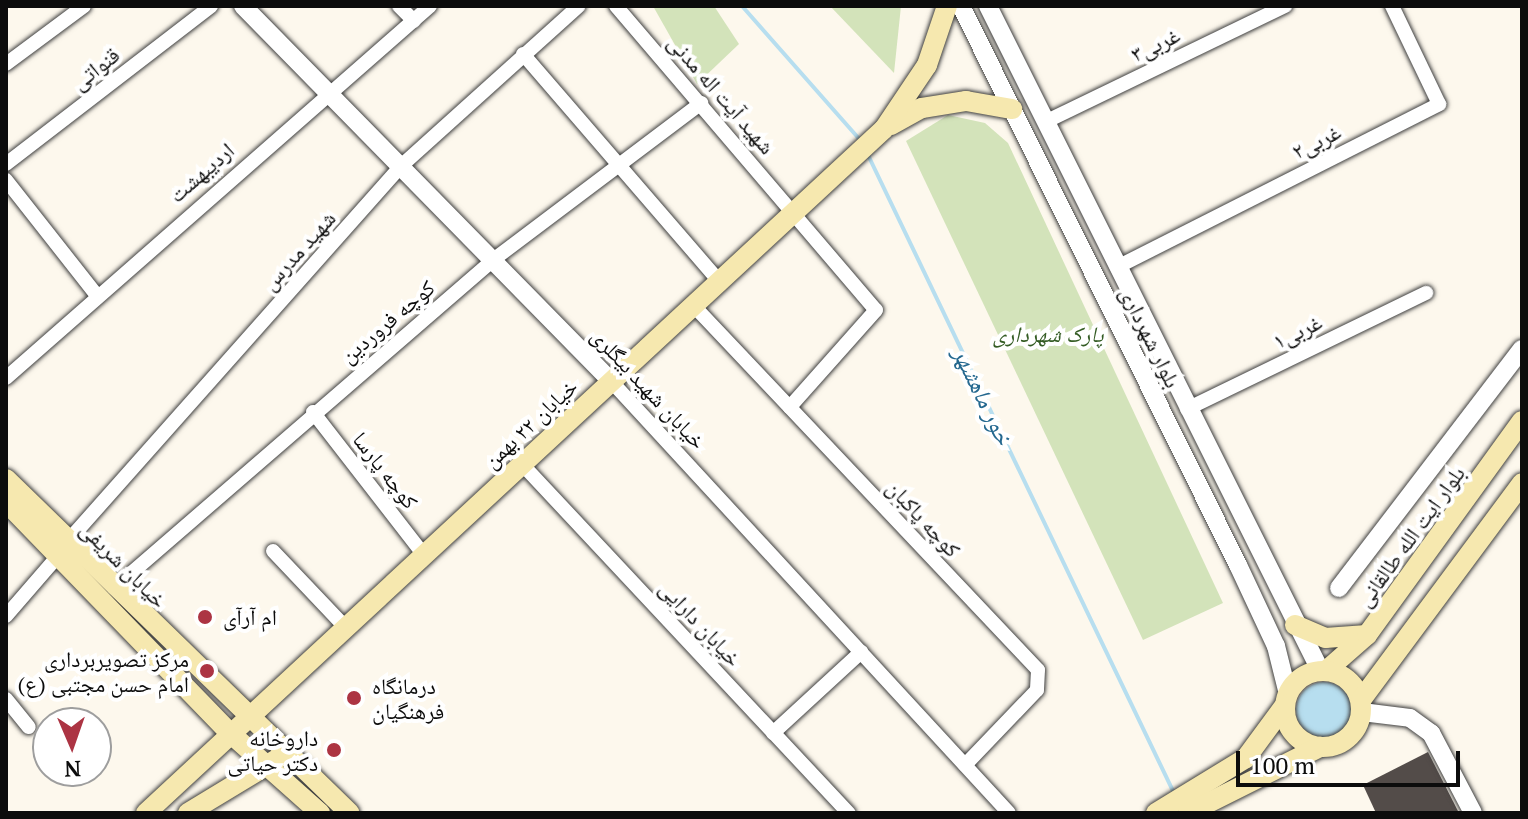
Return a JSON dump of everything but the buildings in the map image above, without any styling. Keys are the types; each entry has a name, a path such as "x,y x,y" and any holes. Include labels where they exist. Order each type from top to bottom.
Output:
{"main road":[{"path":"884,129 927,65 947,6"},
{"path":"884,129 922,108 951,103 1012,109"},
{"name":"خیابان ۲۲ بهمن","path":"146,813 229,732 248,721 521,463 884,129"},
{"name":"بلوار ایت الله طالقانی","path":"1324,670 1367,635 1522,421"},
{"name":"خیابان شریفی","path":"6,479 63,549 229,732 276,760 349,813"},
{"path":"1156,813 1353,734 1362,706 1522,483"},
{"name":"خیابان شریفی","path":"6,502 114,588 248,721 320,813"},
{"path":"1295,625 1325,638 1367,635"},
{"path":"1188,813 1246,758 1286,700 1324,670 1349,679 1362,706"},
{"path":"1286,700 1290,729 1320,747"},
{"path":"188,813 276,760"}],"street":[{"path":"8,59 84,6"},
{"name":"قنواتی","path":"6,164 211,6"},
{"name":"خیابان شهید بیگلری","path":"243,6 611,381 1009,813"},
{"path":"399,6 414,21"},
{"name":"اردیبهشت","path":"6,378 95,293 430,6"},
{"name":"شهید مدرس","path":"6,616 401,166 579,6"},
{"name":"شهید آیت اله مدنی","path":"616,6 876,310 790,407"},
{"name":"بلوار شهرداری","path":"961,6 1276,646 1286,700"},
{"name":"بلوار شهرداری","path":"988,6 1259,555 1295,625 1324,670"},
{"name":"۳غربی","path":"1045,122 1285,6"},
{"name":"۲غربی","path":"1117,267 1439,104 1392,6"},
{"path":"523,54 719,281"},
{"name":"کوچه فروردین","path":"114,588 313,412 493,260 616,162 701,103"},
{"path":"6,180 95,293"},
{"name":"۱غربی","path":"1187,409 1426,293"},
{"name":"کوچه پاکبان","path":"693,305 1038,670 1037,690 965,765"},
{"path":"1339,588 1522,349"},
{"name":"کوچه پارسا","path":"313,412 424,555"},
{"name":"خیابان دارایی","path":"521,463 849,813"},
{"path":"273,551 346,628"},
{"path":"1238,565 1259,555"},
{"path":"773,733 861,652"},
{"path":"6,699 29,727"},
{"path":"1362,706 1410,718 1431,733 1473,813"}],"green space":[{"path":"653,6 714,6 739,44 697,84"},
{"path":"830,6 901,6 894,73"},
{"name":"پارک شهرداری","path":"948,115 985,123 1008,143 1223,603 1143,640 906,141"}],"water":[{"path":"1324,682 1344,690 1352,710 1344,730 1324,738 1304,730 1296,710 1304,690"}],"waterway":[{"name":"خور ماهشهر","path":"742,6 860,140"},
{"name":"خور ماهشهر","path":"868,155 1174,793"}],"place":[{"name":"ام آرآی","path":"205,617"},
{"name":"مرکز تصویربرداری امام حسن مجتبی (ع)","path":"207,671"},
{"name":"درمانگاه فرهنگیان","path":"354,698"},
{"name":"داروخانه دکتر حیاتی","path":"334,750"}]}
